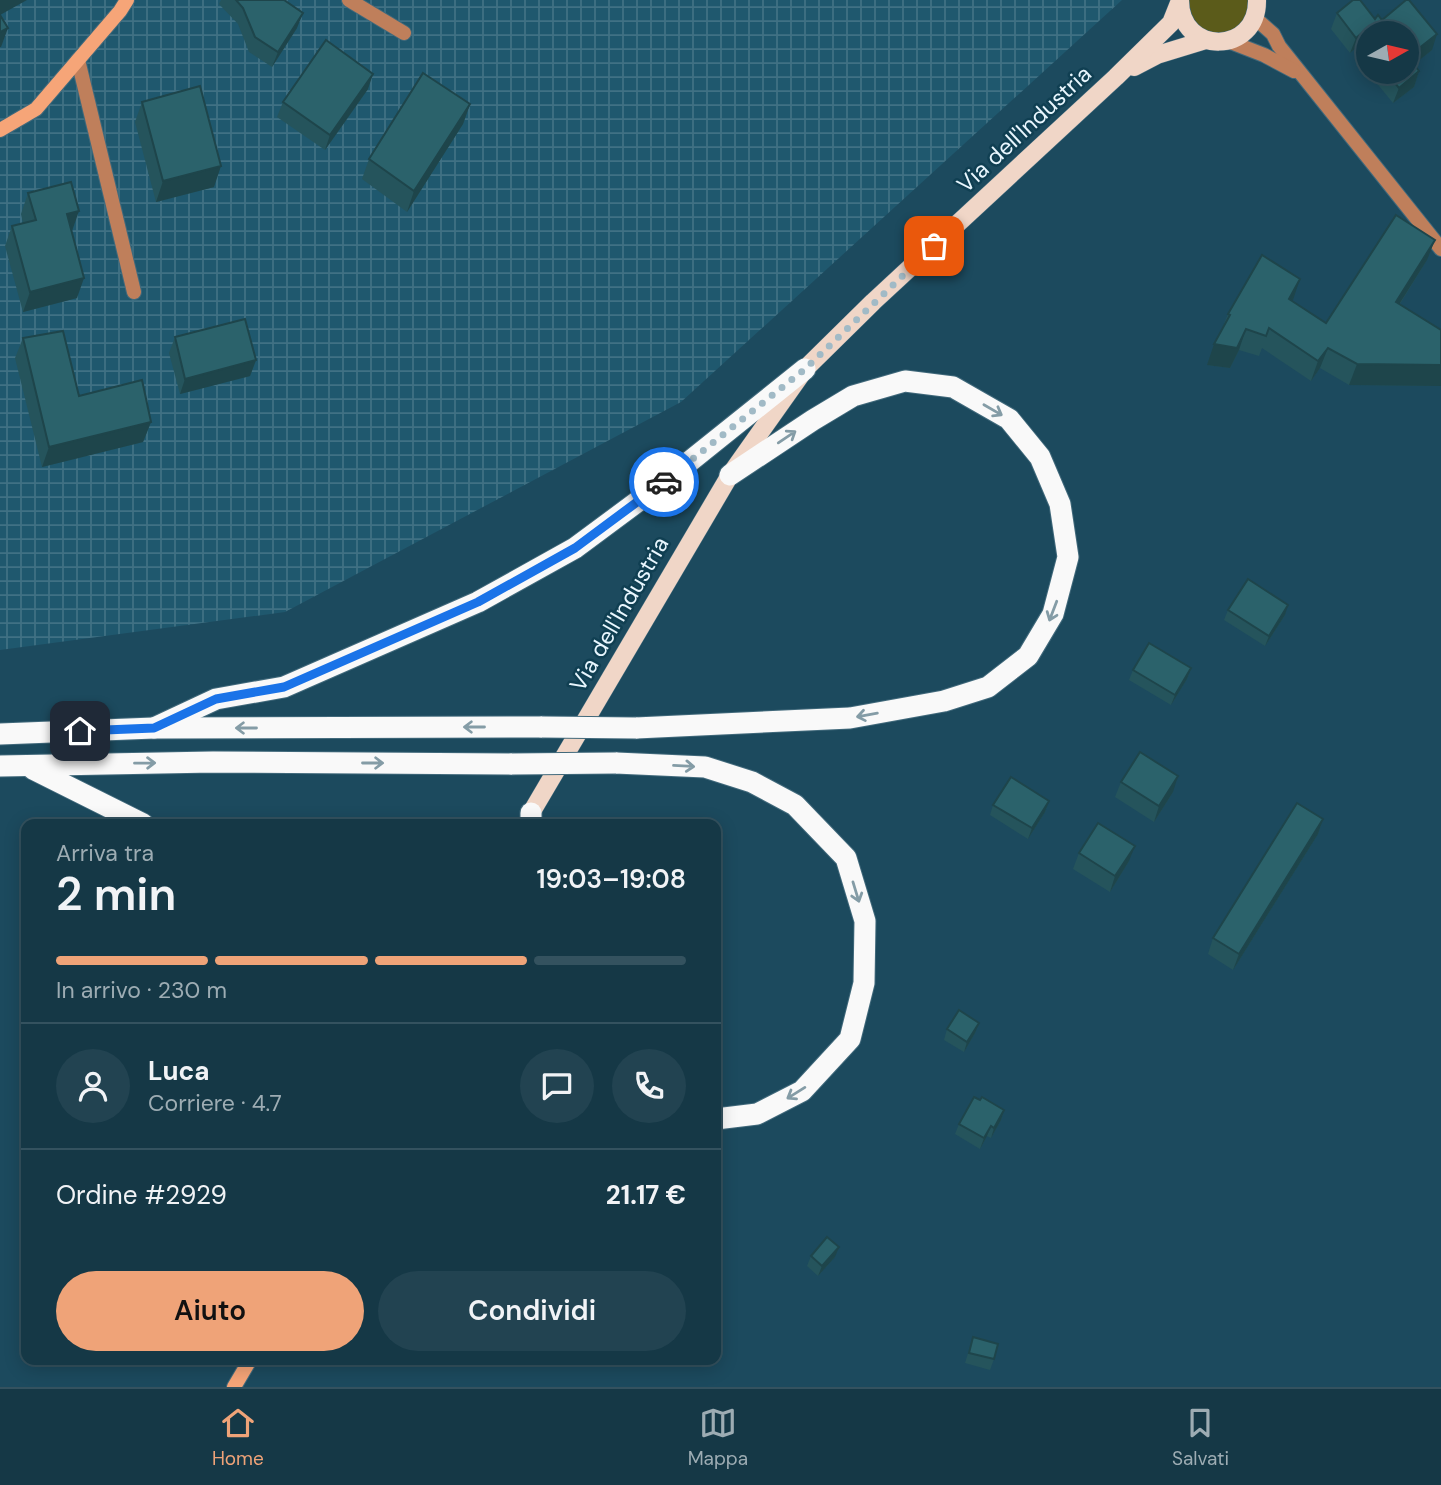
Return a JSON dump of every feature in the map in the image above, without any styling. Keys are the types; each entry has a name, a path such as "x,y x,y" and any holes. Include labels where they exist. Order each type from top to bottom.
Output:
{"highway":[{"path":"154,728 216,699 284,687 478,602 575,548 664,482 805,369"},
{"path":"0,734 154,728 636,728 850,718 944,701 988,687 1028,656 1054,614 1068,558 1059,504 1040,457 1009,419 953,387 905,381 853,396 730,475"},
{"path":"0,766 213,762 616,763 705,767 752,782 795,805 846,858 865,920 864,983 850,1039 802,1091 757,1114 721,1118"},
{"path":"28,766 133,819"}],"main road":[{"path":"1180,2 1184,22 1197,36 1206,40"},
{"name":"Via dell'Industria","path":"530,819 730,475 805,369 1116,77 1171,23 1180,2"},
{"path":"1227,41 1244,33 1258,5"},
{"name":"Via dell'Industria","path":"1116,77 1157,55 1206,40 1227,41"}],"street":[{"path":"0,130 36,109 121,11 127,0"},
{"path":"349,0 404,33"},
{"path":"1258,5 1279,46 1441,249"},
{"path":"1227,41 1288,66 1309,84"},
{"path":"78,60 134,292"},
{"path":"234,1387 247,1365"}],"shaded area":[{"path":"0,0 1122,0 681,402 285,612 0,650"},
{"path":"1189,0 1251,0 1245,23 1232,31 1214,34 1196,22"}],"building":[{"path":"236,0 284,0 303,13 278,52 255,37 243,8"},
{"path":"1353,0 1360,0 1375,19 1378,15 1382,20 1409,0 1437,34 1419,48 1419,21 1356,21 1356,38 1337,13"},
{"path":"0,15 8,28 0,32"},
{"path":"326,40 373,74 330,135 283,102"},
{"path":"423,73 470,104 414,191 369,159"},
{"path":"200,86 221,166 163,181 142,102"},
{"path":"71,182 79,211 67,214 84,278 30,292 12,226 36,220 28,193"},
{"path":"1396,215 1435,240 1396,302 1441,330 1441,365 1357,364 1328,348 1318,361 1269,328 1266,336 1246,329 1237,348 1214,344 1262,255 1300,279 1289,299 1326,323"},
{"path":"245,319 256,360 185,379 175,337"},
{"path":"63,331 79,396 142,380 151,422 49,447 23,338"},
{"path":"1248,579 1288,605 1269,636 1228,610"},
{"path":"1149,643 1191,668 1175,695 1133,670"},
{"path":"1140,752 1178,776 1159,806 1121,782"},
{"path":"1011,777 1049,801 1032,828 993,805"},
{"path":"1297,803 1323,819 1239,954 1213,938"},
{"path":"1098,823 1135,846 1115,876 1079,853"},
{"path":"959,1010 979,1023 967,1042 947,1029"},
{"path":"974,1097 980,1100 982,1097 1004,1110 994,1128 991,1126 984,1138 959,1124"},
{"path":"827,1237 839,1247 822,1266 811,1256"},
{"path":"973,1337 998,1344 994,1359 969,1353"}],"way so far":[{"path":"664,482 805,369 934,246"}],"route":[{"path":"80,731 154,728 216,699 284,687 478,602 575,548 664,482"}]}
